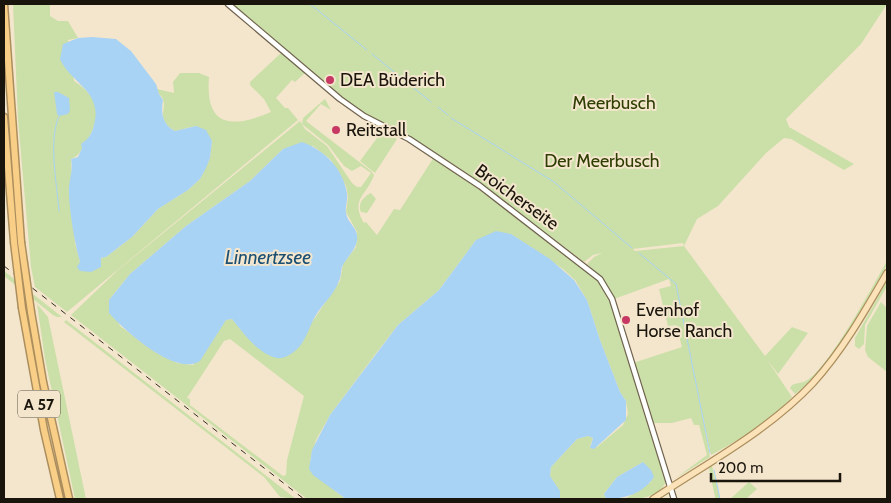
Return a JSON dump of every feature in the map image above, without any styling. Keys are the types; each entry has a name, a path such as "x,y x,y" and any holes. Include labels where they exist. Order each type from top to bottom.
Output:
{"highway":[{"name":"A 57","path":"4,4 21,242 43,382 69,499"},
{"name":"A 57","path":"4,116 14,242 22,308 44,430 60,499"}],"main road":[{"path":"653,499 752,434 782,412 812,384 845,343 887,272"}],"street":[{"name":"Broicherseite","path":"228,4 340,99 364,116 409,139 480,186 600,279 612,299 674,499"}],"green space":[{"path":"13,4 50,4 50,16 58,21 68,21 78,38 68,40 74,81 90,95 96,110 94,127 90,136 79,154 71,159 75,243 80,262 100,262 101,258 106,257 132,237 158,209 188,190 200,179 210,158 212,141 196,126 175,131 165,123 163,119 164,103 157,89 174,93 173,82 180,73 199,73 209,77 211,106 216,115 224,120 233,122 244,121 271,112 264,99 250,85 250,82 281,53 305,73 295,82 292,80 276,98 298,120 67,312 35,287 31,267 18,120"},
{"name":"Meerbusch","path":"230,4 887,4 861,44 786,119 789,127 854,164 844,170 791,139 784,138 766,153 718,206 697,219 684,246 765,356 792,327 808,333 778,374 766,358 792,397 764,422 711,455 702,412 710,457 676,478 707,455 699,425 694,425 691,418 672,423 652,423 633,363 682,347 676,325 668,326 659,289 671,286 669,279 614,299 602,278 587,264 594,257 602,253 593,255 584,262 482,185 404,133 367,115 342,99","holes":["683,243 684,246 635,251 633,249"]},
{"path":"325,99 331,110 321,104 306,121 374,175 361,198 359,208 364,223 366,222 377,235 394,209 400,210 434,157 480,188 591,272 600,282 611,300 666,482 663,487 654,494 643,498 625,499 651,482 643,462 617,477 604,494 606,499 560,499 559,491 550,476 551,467 577,439 588,436 593,438 590,446 597,447 623,425 628,414 626,401 620,392 587,300 575,280 563,269 511,234 476,240 439,290 398,325 330,415 316,440 310,460 336,492 346,499 307,499 71,315 118,270 300,121 305,129 327,146 352,183 357,187 361,187 371,173 361,166 352,171 344,166 328,145 302,124 303,118","holes":["313,146 331,160 346,186 348,197 346,212 357,232 356,247 343,264 340,281 310,325 278,358 259,348 232,319 226,320 193,365 177,363 157,353 120,326 109,300 130,274 186,226 250,181 283,149","230,339 304,396 287,460 286,475 283,476 190,405 190,399 187,398 224,341"]},
{"path":"383,130 397,139 375,173 360,161"},
{"path":"371,193 376,199 367,213 361,212 360,206 362,201"},
{"path":"887,261 887,265 868,299 835,352 823,368 795,394 790,388 792,385 806,381 826,360 850,326"},
{"path":"4,271 62,317 53,315 4,276"},
{"path":"887,281 887,286 865,325 864,344 859,349 855,346 855,338"},
{"path":"881,302 887,308 887,372 868,357 865,350 867,326"},
{"path":"37,304 48,317 86,499 75,499 45,359"},
{"path":"66,320 296,499 280,497 264,477 64,322"},
{"path":"712,466 720,499 715,497 709,468"},
{"path":"749,482 757,489 746,499 730,499"}],"water":[{"path":"78,38 116,39 131,51 156,84 163,100 163,118 167,125 175,131 196,126 206,130 212,141 210,158 200,179 188,190 158,209 132,237 106,257 101,258 101,267 91,272 80,271 77,267 80,262 72,224 69,187 72,170 71,159 78,157 82,148 81,144 91,133 96,113 90,96 65,68 60,59 63,44"},
{"path":"54,92 69,98 70,110 68,114 59,116 57,114"},
{"name":"Linnertzsee","path":"302,142 326,156 338,169 347,194 346,213 355,229 357,240 343,265 337,285 316,315 305,339 296,350 283,358 270,356 257,347 232,319 226,320 200,361 190,364 178,363 165,358 138,340 109,313 109,300 130,274 186,226 250,181 283,149"},
{"path":"496,231 511,234 550,259 574,280 587,300 620,392 626,401 626,420 594,449 590,448 593,438 588,436 577,439 551,467 550,476 560,491 560,499 346,499 313,475 309,469 312,450 330,415 398,325 439,290 476,240"},
{"path":"643,462 651,470 654,477 650,483 633,494 620,498 606,499 604,494 617,477"}],"waterway":[{"path":"310,4 367,50"},
{"path":"372,54 431,102"},
{"path":"438,107 448,115"},
{"path":"59,116 54,138 55,176 59,211"},
{"path":"451,118 554,182 632,248"},
{"path":"639,253 676,284 710,453"},
{"path":"714,470 720,499"}],"railway":[{"path":"4,266 304,499"}],"place":[{"name":"DEA Büderich","path":"330,80"},
{"name":"Reitstall","path":"336,130"},
{"name":"Evenhof Horse Ranch","path":"626,320"}],"park label":[{"name":"Der Meerbusch","path":"602,161"}]}
